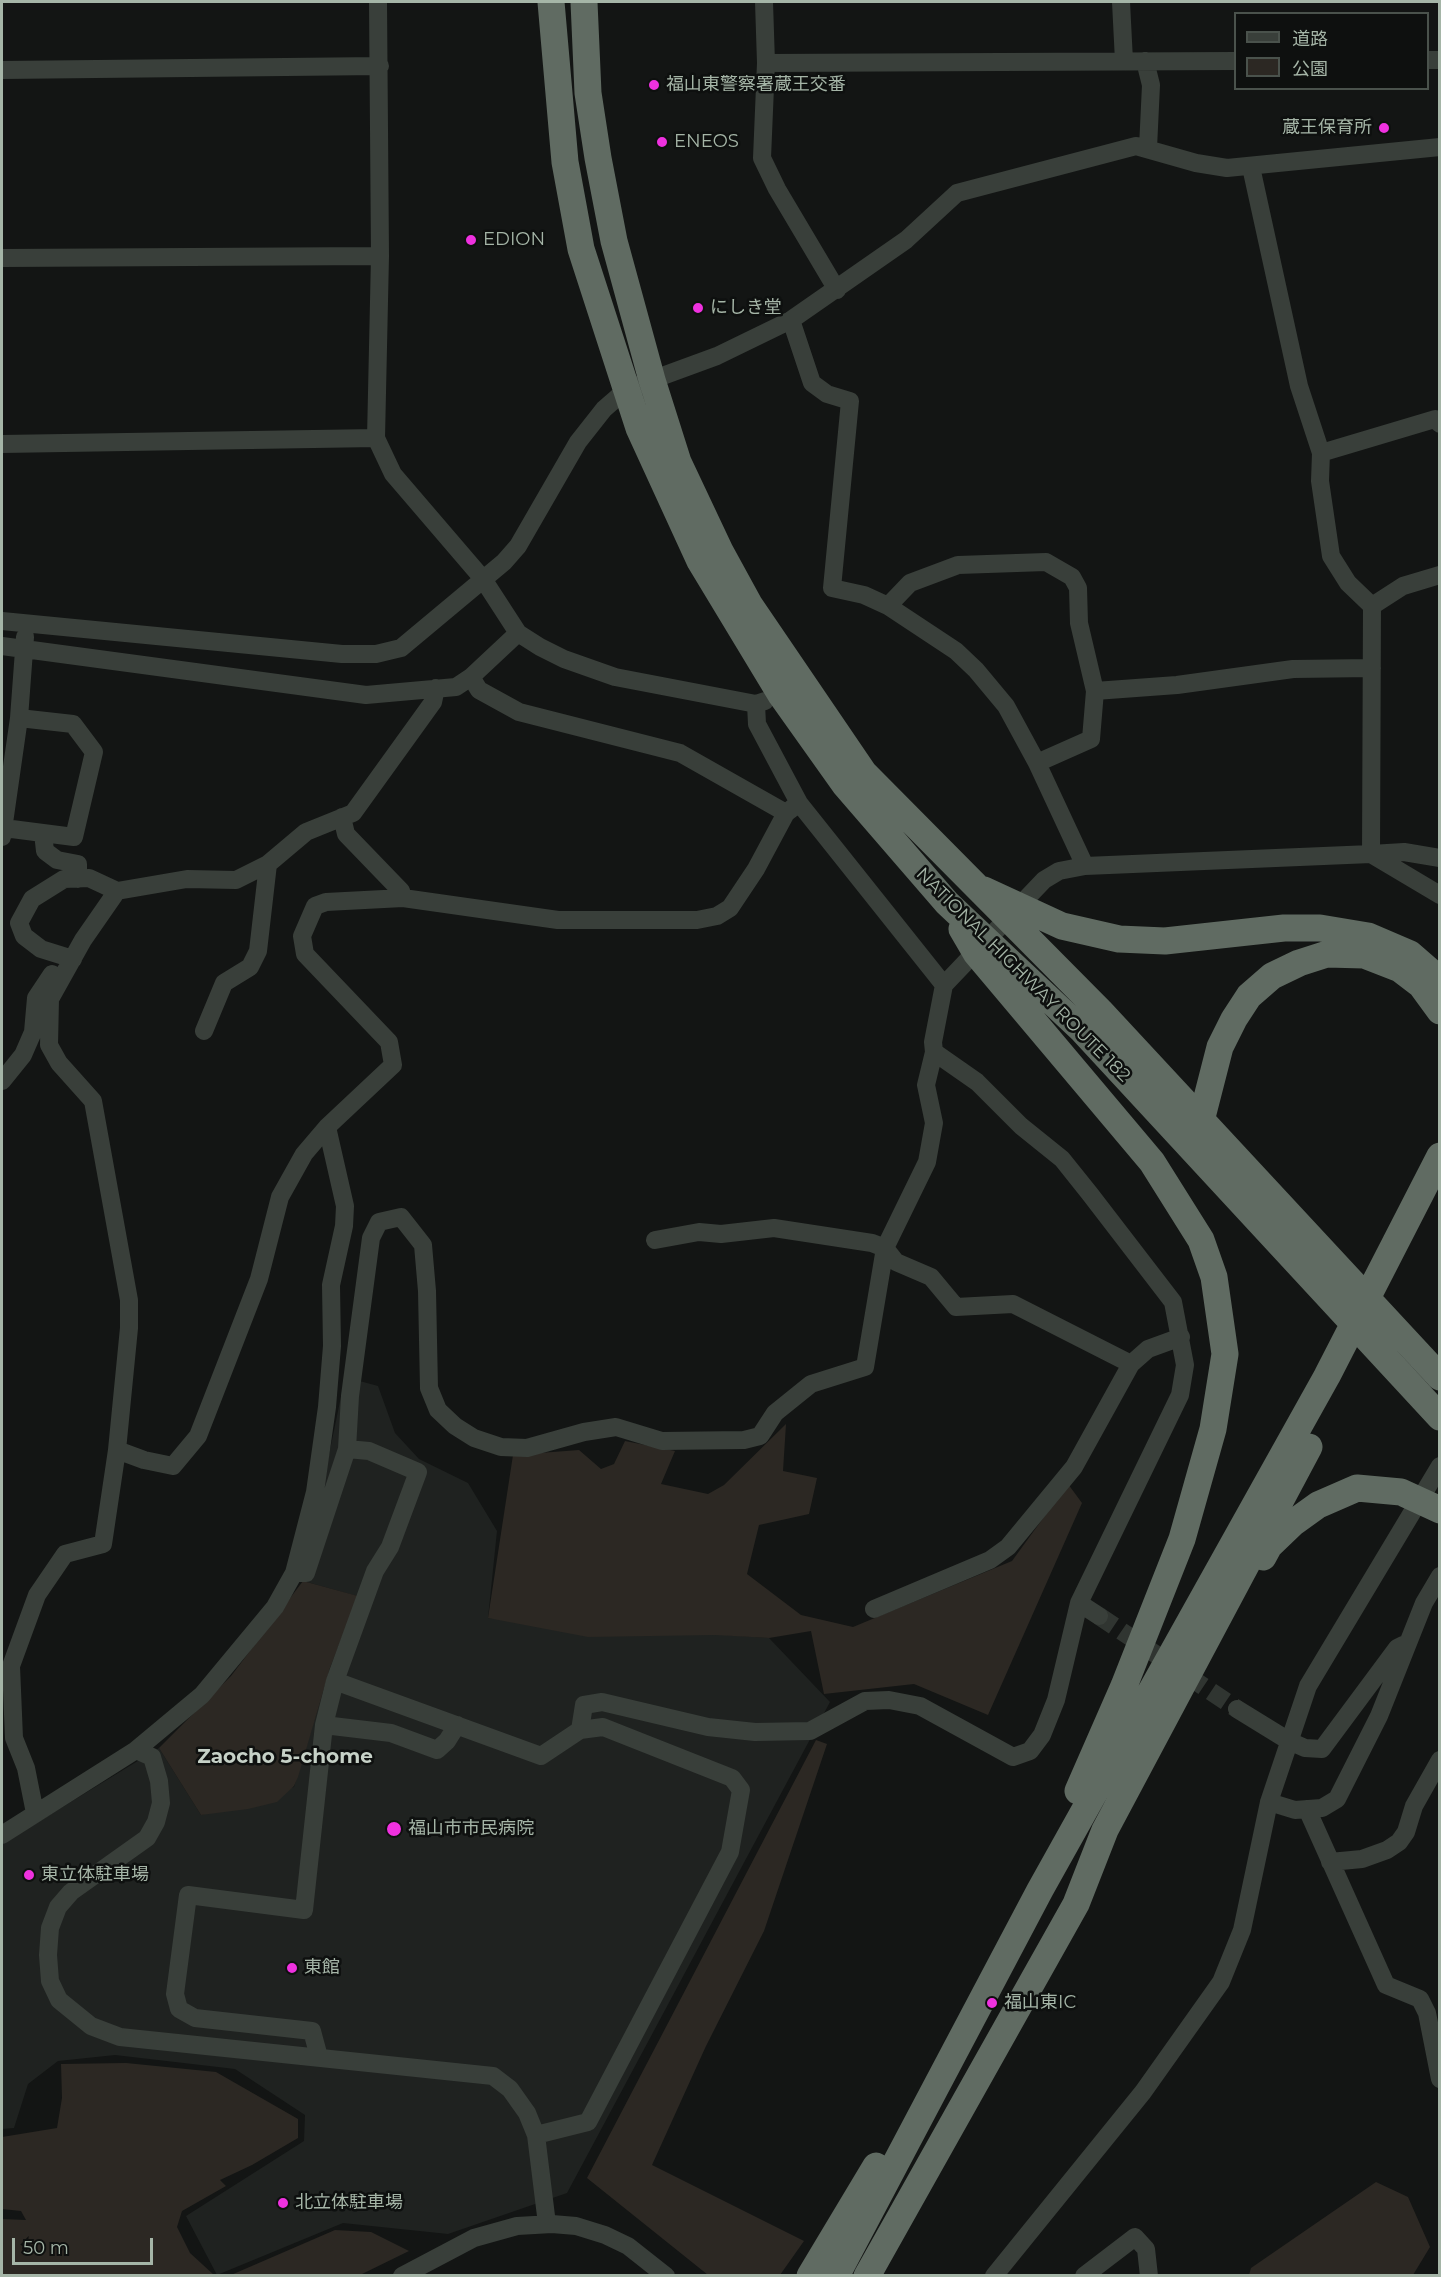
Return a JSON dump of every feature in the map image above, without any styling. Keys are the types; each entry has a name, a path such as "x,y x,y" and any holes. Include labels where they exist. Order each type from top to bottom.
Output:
{"highway":[{"name":"NATIONAL HIGHWAY ROUTE 182","path":"550,2 565,162 581,249 639,384 720,551 749,604 864,772 975,886 1013,912 1201,1121 1440,1377"},
{"name":"NATIONAL HIGHWAY ROUTE 182","path":"584,2 588,93 639,384 639,428 700,561 781,695 845,785 948,903 982,946 1083,1031 1440,1417"},
{"path":"1013,912 1119,939 1165,941 1293,928 1320,928 1368,936 1410,954 1440,980"},
{"path":"982,946 1152,1162 1195,1230 1214,1277 1225,1354 1212,1429 1182,1539 1124,1686 1066,1816 1040,1890"},
{"path":"1201,1121 1220,1047 1234,1018 1249,996 1272,976 1299,963 1327,954 1364,955 1400,969 1421,985 1440,1011"},
{"path":"1394,1269 1440,1156"},
{"path":"1076,1904 1105,1830 1334,1382 1394,1269 1440,1200"},
{"path":"836,2276 1040,1890 1334,1382"},
{"path":"867,2276 1122,1823 1269,1546 1301,1517 1341,1494 1357,1488 1377,1488 1401,1492 1439,1509"},
{"path":"810,2276 866,2180 933,2092"},
{"path":"885,2276 922,2202 963,2106"}],"street":[{"path":"378,2 380,256 376,438 393,474 483,579 519,633 564,659 615,677 756,704 781,695"},
{"path":"764,2 766,63 762,158 777,189 837,290"},
{"path":"1121,2 1124,61"},
{"path":"1145,61 1151,85 1148,148"},
{"path":"766,63 1234,61"},
{"path":"2,70 380,66"},
{"path":"2,621 342,654 376,654 401,648 483,579 518,546 578,442 604,409 639,384 717,356 791,320 906,240 957,194 1124,148 1148,148 1213,166 1251,167 1440,147"},
{"path":"1251,167 1299,386 1321,453 1320,481 1331,556 1348,583 1372,606 1371,854"},
{"path":"2,258 380,256"},
{"path":"791,320 812,383 827,393 850,401 832,588 864,595 888,606 956,651 976,670 1006,706 1037,763 1085,866"},
{"path":"1321,453 1435,419 1440,424"},
{"path":"2,444 376,438"},
{"path":"888,606 910,583 958,565 1046,561 1071,577 1078,588 1079,624 1095,691 1091,739 1037,763"},
{"path":"1372,606 1403,586 1440,575"},
{"path":"20,718 73,724 93,752 74,837 43,833 3,833 20,718 25,623"},
{"path":"2,646 366,695 456,687 471,677 519,633"},
{"path":"1095,691 1177,685 1293,669 1372,668"},
{"path":"471,677 479,690 519,712 680,753 793,808"},
{"path":"73,959 41,949 24,936 19,923 32,899 64,879 90,878 117,891 188,879 236,880 268,864 306,832 353,813 433,702 436,688"},
{"path":"756,704 757,724 793,808 945,985"},
{"path":"117,1450 144,1460 173,1466 198,1436 259,1279 280,1197 304,1154 327,1127 393,1065 389,1042 305,954 302,936 315,906 326,902 403,898 558,920 698,920 717,916 730,908 793,808"},
{"path":"342,817 346,834 401,891 403,898"},
{"path":"43,833 45,851 57,860 78,864 78,879"},
{"path":"294,1573 306,1574 347,1449 350,1396 371,1238 379,1222 401,1217 423,1245 428,1291 429,1388 438,1410 455,1426 474,1438 501,1447 527,1448 584,1432 616,1427 662,1441 744,1440 760,1436 775,1413 810,1384 865,1368 885,1248 927,1162 934,1123 926,1085 945,985 1044,880 1059,871 1085,866 1404,852 1440,858"},
{"path":"1371,854 1440,895"},
{"path":"204,1031 224,983 250,967 258,951 268,864"},
{"path":"35,1813 26,1768 14,1738 11,1666 38,1595 65,1554 103,1544 117,1450 129,1328 129,1300 123,1257 93,1101 59,1063 49,1045 50,999 117,891"},
{"path":"2,1081 23,1055 33,1032 36,998 57,966 73,959"},
{"path":"580,1730 584,1705 602,1702 708,1727 755,1732 810,1731 865,1701 889,1700 920,1706 1013,1757 1030,1750 1042,1735 1056,1700 1079,1603 1180,1395 1185,1365 1181,1337 1173,1302 1062,1159 1021,1126 977,1082 934,1052"},
{"path":"2,1835 136,1750 202,1695 275,1606 294,1573 315,1492 327,1407 332,1346 331,1285 344,1226 345,1206 327,1127"},
{"path":"655,1240 699,1232 721,1234 774,1228 872,1243 885,1248 896,1262 931,1277 956,1307 1013,1304 1131,1364"},
{"path":"874,1609 990,1560 1008,1547 1074,1467 1131,1364 1148,1349 1181,1337"},
{"path":"319,2057 312,2031 195,2018 179,2009 175,1994 188,1895 304,1910 324,1725 335,1681 375,1571 390,1547 418,1472 369,1451 347,1449"},
{"path":"994,2276 1143,2092 1221,1982 1242,1930 1269,1802 1308,1686 1440,1466"},
{"path":"1269,1802 1295,1810 1322,1808 1337,1799 1379,1716 1424,1603 1440,1576"},
{"path":"1079,1603 1099,1616"},
{"path":"1237,1709 1289,1741 1305,1748 1322,1749 1397,1648 1408,1644"},
{"path":"335,1681 541,1756 580,1730 603,1727 732,1778 741,1790 730,1852 588,2122 536,2135"},
{"path":"324,1725 391,1733 437,1750 447,1741 457,1725"},
{"path":"136,1750 152,1757 159,1781 161,1803 156,1822 147,1838 71,1892 58,1907 50,1928 48,1955 50,1981 59,2000 91,2026 120,2037 493,2076 510,2089 527,2113 536,2135 547,2224"},
{"path":"1330,1862 1362,1859 1387,1851 1399,1842 1406,1832 1414,1806 1440,1760"},
{"path":"1307,1809 1386,1985 1420,1999 1427,2013 1440,2079"},
{"path":"402,2276 474,2238 517,2226 547,2224 576,2226 605,2235 628,2246 666,2276"},
{"path":"1084,2276 1135,2237 1146,2249 1149,2276"}],"shaded area":[{"name":"福山市市民病院","path":"345,1377 378,1386 395,1433 419,1459 468,1483 497,1531 488,1618 769,1638 830,1702 567,2193 448,2234 343,2223 217,2275 186,2216 304,2141 305,2115 235,2069 115,2055 58,2061 28,2084 14,2128 2,2129 2,1844 159,1748 201,1815 294,1787 330,1668 357,1596 303,1581"}],"green space":[{"path":"786,1424 783,1471 817,1478 809,1514 759,1525 747,1574 801,1615 853,1627 1012,1561 1068,1484 1082,1503 988,1715 914,1684 824,1694 811,1631 769,1638 715,1635 588,1637 488,1618 513,1455 579,1450 601,1469 614,1464 625,1441 675,1451 661,1484 708,1494 724,1485"},
{"path":"303,1581 358,1596 330,1668 298,1777 294,1786 277,1802 248,1809 201,1815 159,1748 231,1676"},
{"path":"816,1740 827,1744 764,1931 706,2046 652,2165 804,2241 780,2275 708,2275 587,2178"},
{"path":"126,2063 216,2072 298,2119 298,2138 252,2165 220,2180 226,2186 182,2211 177,2227 190,2253 214,2275 2,2275 2,2219 26,2220 21,2211 2,2209 2,2137 57,2128 62,2098 61,2064"},
{"path":"1376,2182 1408,2197 1430,2247 1413,2275 1249,2275 1251,2268"},
{"path":"335,2230 371,2232 409,2251 360,2275 231,2275"}],"tunnel":[{"path":"1099,1616 1237,1709"}],"place":[{"name":"福山東警察署蔵王交番","path":"654,85"},
{"name":"蔵王保育所","path":"1384,128"},
{"name":"ENEOS","path":"662,142"},
{"name":"EDION","path":"471,240"},
{"name":"にしき堂","path":"698,308"},
{"name":"福山市市民病院","path":"394,1829"},
{"name":"東立体駐車場","path":"29,1875"},
{"name":"東館","path":"292,1968"},
{"name":"福山東IC","path":"992,2003"},
{"name":"北立体駐車場","path":"283,2203"}],"district":[{"name":"Zaocho 5-chome","path":"285,1757"}]}
